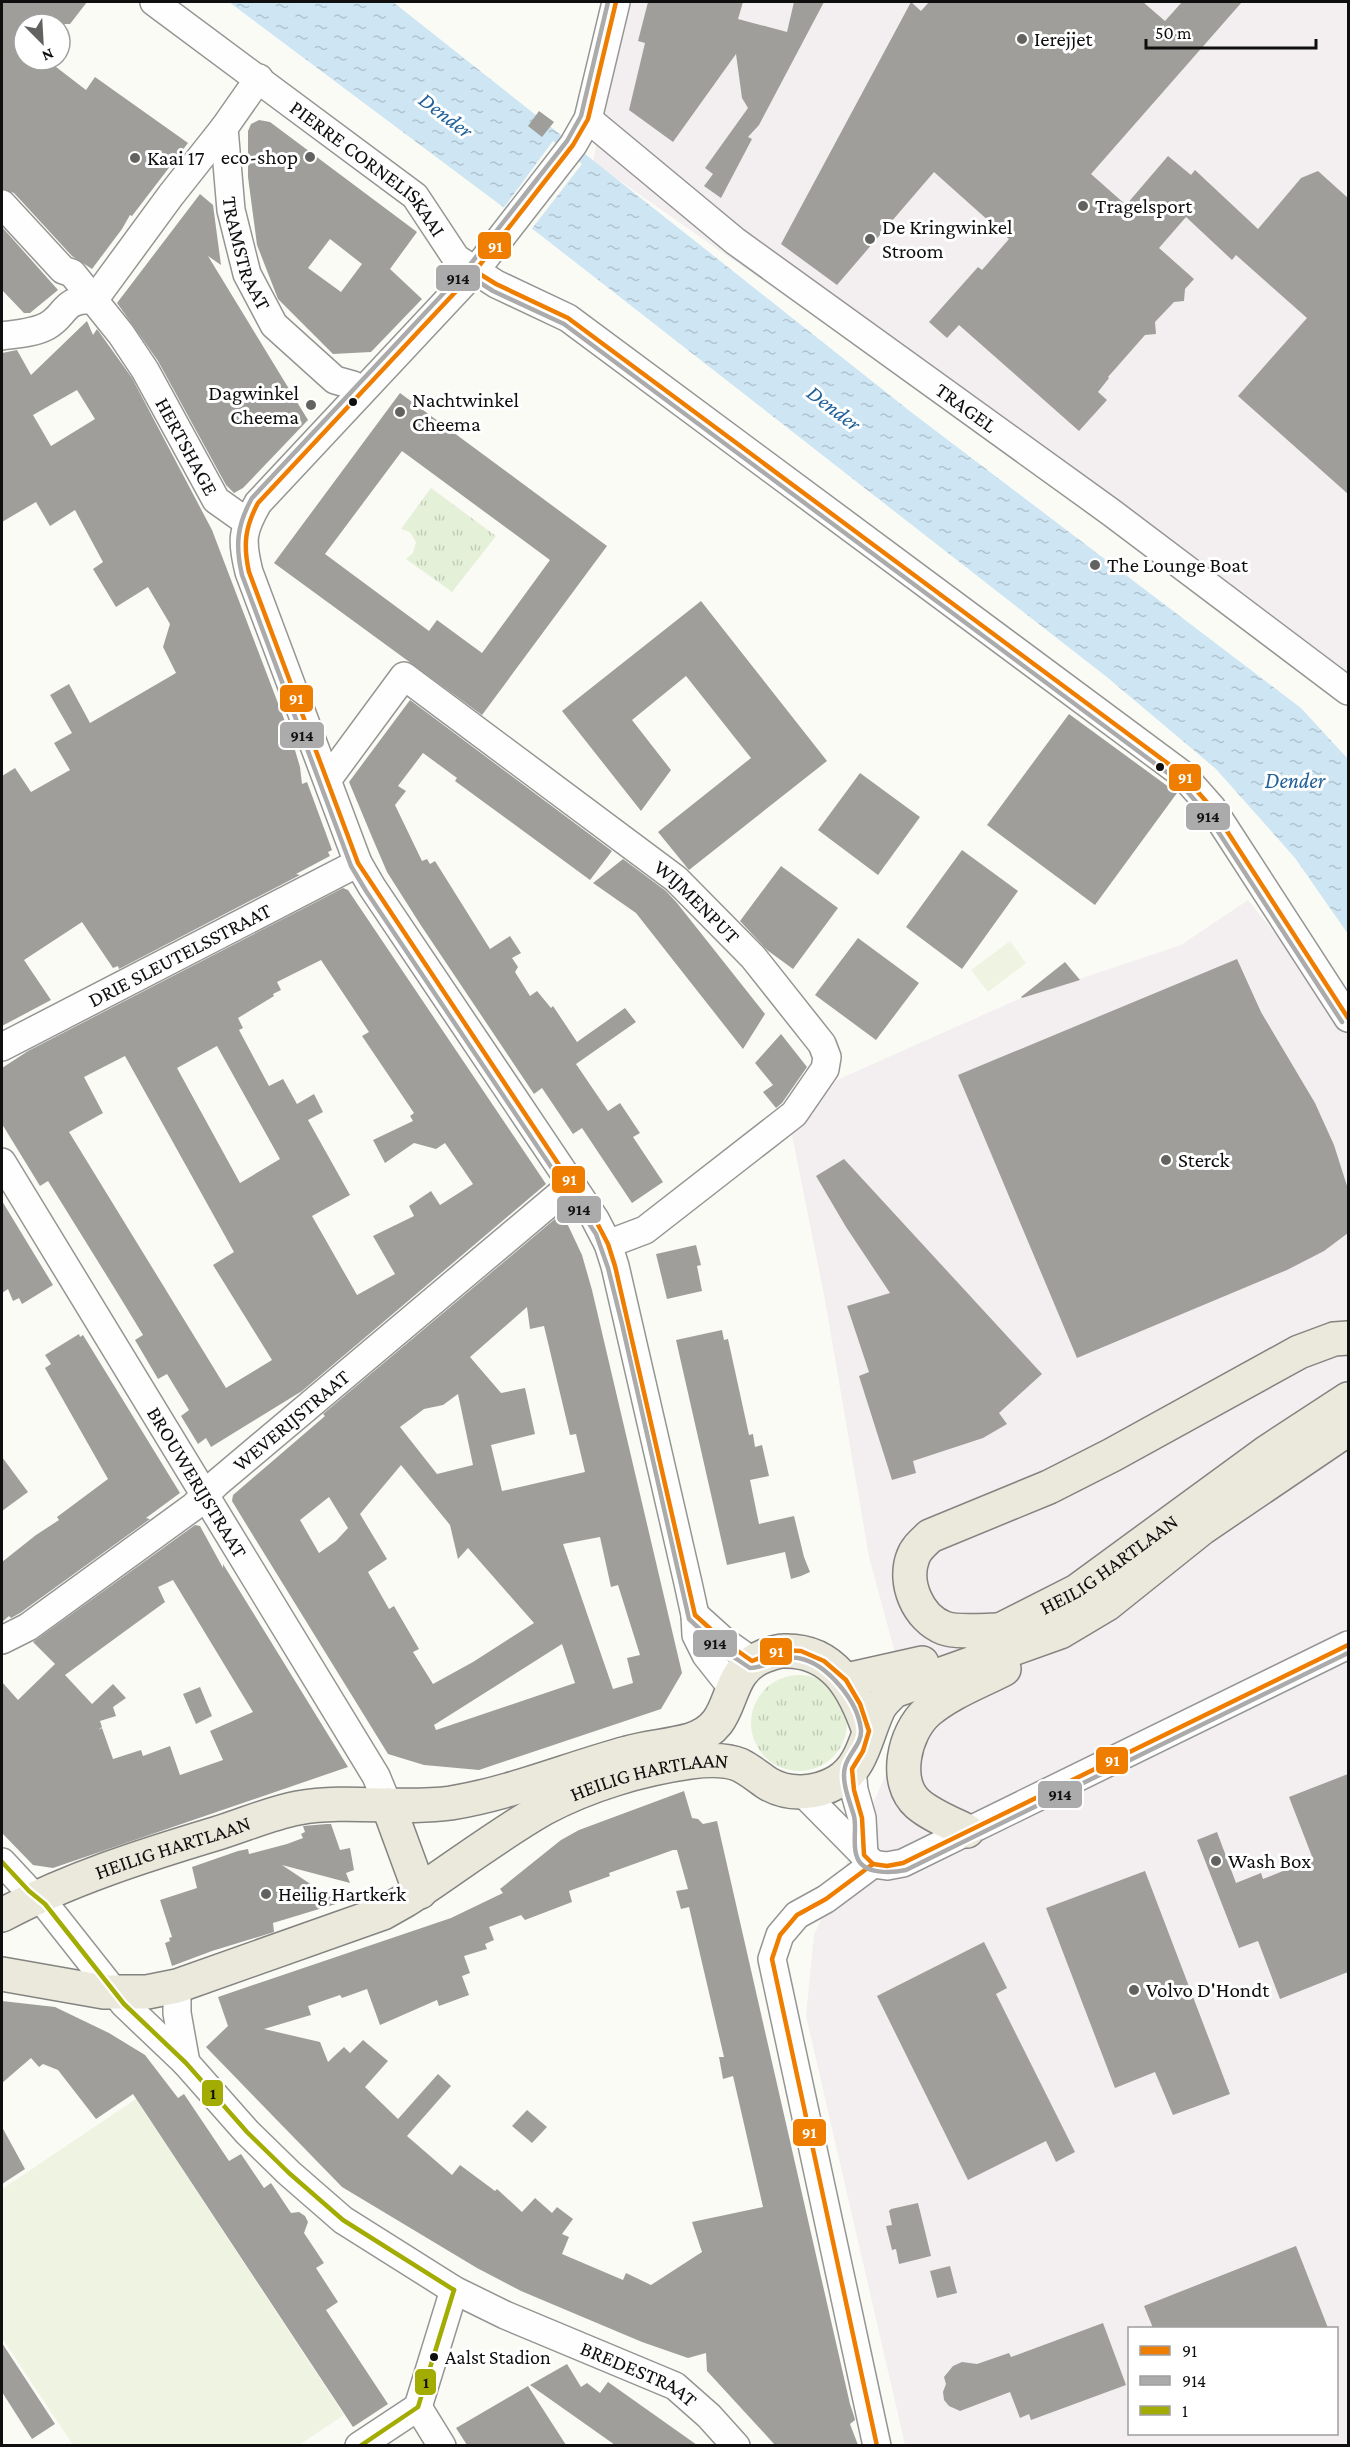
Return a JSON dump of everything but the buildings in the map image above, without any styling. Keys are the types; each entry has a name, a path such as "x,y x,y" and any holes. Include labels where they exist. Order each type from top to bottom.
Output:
{"main road":[{"path":"1000,1630 945,1629 922,1610 912,1590 910,1569 913,1557 930,1536 1049,1487 1299,1352 1334,1340 1348,1338"},
{"name":"HEILIG HARTLAAN","path":"2,1974 72,1988 114,1992 147,1992 177,1986 383,1913 420,1892 545,1808 619,1778 692,1762 721,1761 739,1765 777,1787 803,1793 821,1789 838,1781 852,1769 863,1751 880,1705 894,1691 1060,1632 1107,1604 1202,1528 1348,1399"},
{"name":"HEILIG HARTLAAN","path":"846,1680 913,1666 994,1638 1000,1630 1077,1591 1274,1463 1348,1429"},
{"path":"967,1831 934,1815 910,1795 904,1766 905,1750 910,1733 927,1713 950,1697 1041,1651 1060,1632"},
{"path":"743,1672 780,1650 801,1652 824,1661 846,1680 860,1704 869,1731"},
{"name":"HEILIG HARTLAAN","path":"2,1915 36,1896 171,1847 298,1808 339,1804 449,1803 495,1794 626,1753 690,1740 716,1726 743,1672"},
{"path":"388,1805 420,1892"}],"street":[{"name":"PIERRE CORNELISKAAI","path":"154,2 415,196 456,258 496,284 568,318 1182,774 1212,808 1348,1018"},
{"path":"616,2 588,119 573,144 475,271 258,503 247,522 243,535 243,548 249,572 358,863 595,1219 608,1244 634,1344 695,1615 725,1642 743,1672"},
{"path":"2,336 40,330 55,321 63,309 71,304 94,300 259,78"},
{"name":"TRAGEL","path":"588,119 735,241 1112,513 1348,691"},
{"name":"TRAMSTRAAT","path":"224,128 230,201 237,239 256,295 267,315 284,335 334,380 353,385 360,392"},
{"name":"HERTSHAGE","path":"2,204 63,270 72,273 121,334 145,370 216,500 247,522"},
{"name":"WIJMENPUT","path":"328,779 404,676 676,879 753,957 817,1037 826,1053 825,1069 795,1114 645,1230 608,1244"},
{"name":"DRIE SLEUTELSSTRAAT","path":"2,1047 358,863"},
{"name":"BROUWERIJSTRAAT","path":"2,1162 376,1776 388,1805"},
{"name":"WEVERIJSTRAAT","path":"2,1640 28,1627 206,1496 226,1476 571,1185"},
{"path":"803,1793 869,1859 887,1866 903,1863 1348,1645"},
{"path":"852,1769 854,1790 862,1818 869,1859"},
{"path":"869,1859 826,1899 798,1916 780,1935 772,1959 877,2445"},
{"name":"BREDESTRAAT","path":"2,1862 36,1896 88,1956 114,1992 186,2063 247,2132 289,2173 343,2220 454,2290 505,2315 675,2386 709,2416 736,2445"},
{"path":"177,1986 178,2022 186,2063"},
{"path":"359,2445 418,2407 454,2290"},
{"path":"418,2407 442,2445"}],"shaded area":[{"path":"628,2 1348,2 1348,690 593,162 611,66"},
{"path":"1248,900 1348,1024 1348,2445 905,2445 806,2016 814,1935 912,1716 869,1557 825,1300 792,1135 837,1080 1014,1001 1181,945"}],"green space":[{"path":"431,488 496,536 452,592 406,559 413,553 416,542 410,532 401,529"},
{"path":"1010,941 1026,963 988,992 971,970"},
{"path":"799,1675 817,1679 833,1689 843,1705 847,1723 843,1741 833,1757 817,1767 799,1771 781,1767 765,1757 755,1741 751,1723 755,1705 765,1689 781,1679"},
{"path":"136,2099 344,2415 299,2445 73,2445 2,2338 2,2189"}],"water":[{"name":"Dender","path":"229,2 393,2 911,412 1301,708 1348,759 1348,934 1295,858 1216,769 1108,678 543,237"}],"pier":[{"path":"553,141 582,164 530,231 502,210"}],"transit line":[{"name":"914","path":"608,2 581,116 567,141 469,266 252,498 240,526 238,554 242,575 351,866 596,1234 608,1268 622,1324 689,1619 720,1648 750,1668 791,1658 809,1661 830,1675 854,1707 859,1719 861,1735 847,1762 844,1779 855,1821 857,1857 865,1867 886,1872 906,1870 1348,1653"},
{"name":"91","path":"616,2 588,119 573,145 475,271 258,503 246,536 247,562 358,863 595,1219 608,1244 695,1615 725,1642 752,1661 780,1650 801,1651 824,1661 846,1680 860,1704 869,1731 863,1751 852,1769 854,1790 862,1818 864,1855 873,1864"},
{"name":"91","path":"475,271 496,284 568,318 1182,774 1212,808 1348,1018"},
{"name":"914","path":"471,277 493,291 564,324 1177,780 1206,813 1342,1022"},
{"name":"91","path":"873,1864 887,1866 903,1863 1348,1645"},
{"name":"1","path":"2,1862 29,1891 45,1904 124,2004 186,2063 247,2132 289,2173 343,2220 454,2290"},
{"name":"91","path":"873,1864 826,1899 797,1915 780,1935 772,1959 877,2446"},
{"name":"1","path":"360,2446 418,2407 454,2290"}],"place":[{"name":"Ierejjet","path":"1022,39"},
{"name":"eco-shop","path":"310,157"},
{"name":"Kaai 17","path":"135,158"},
{"name":"Tragelsport","path":"1083,206"},
{"name":"De Kringwinkel Stroom","path":"870,239"},
{"name":"Dagwinkel Cheema","path":"311,405"},
{"name":"Nachtwinkel Cheema","path":"400,412"},
{"name":"The Lounge Boat","path":"1095,565"},
{"name":"Sterck","path":"1166,1160"},
{"name":"Wash Box","path":"1216,1861"},
{"name":"Heilig Hartkerk","path":"266,1894"},
{"name":"Volvo D'Hondt","path":"1134,1990"},
{"name":"Aalst Stadion","path":"434,2357"}]}
